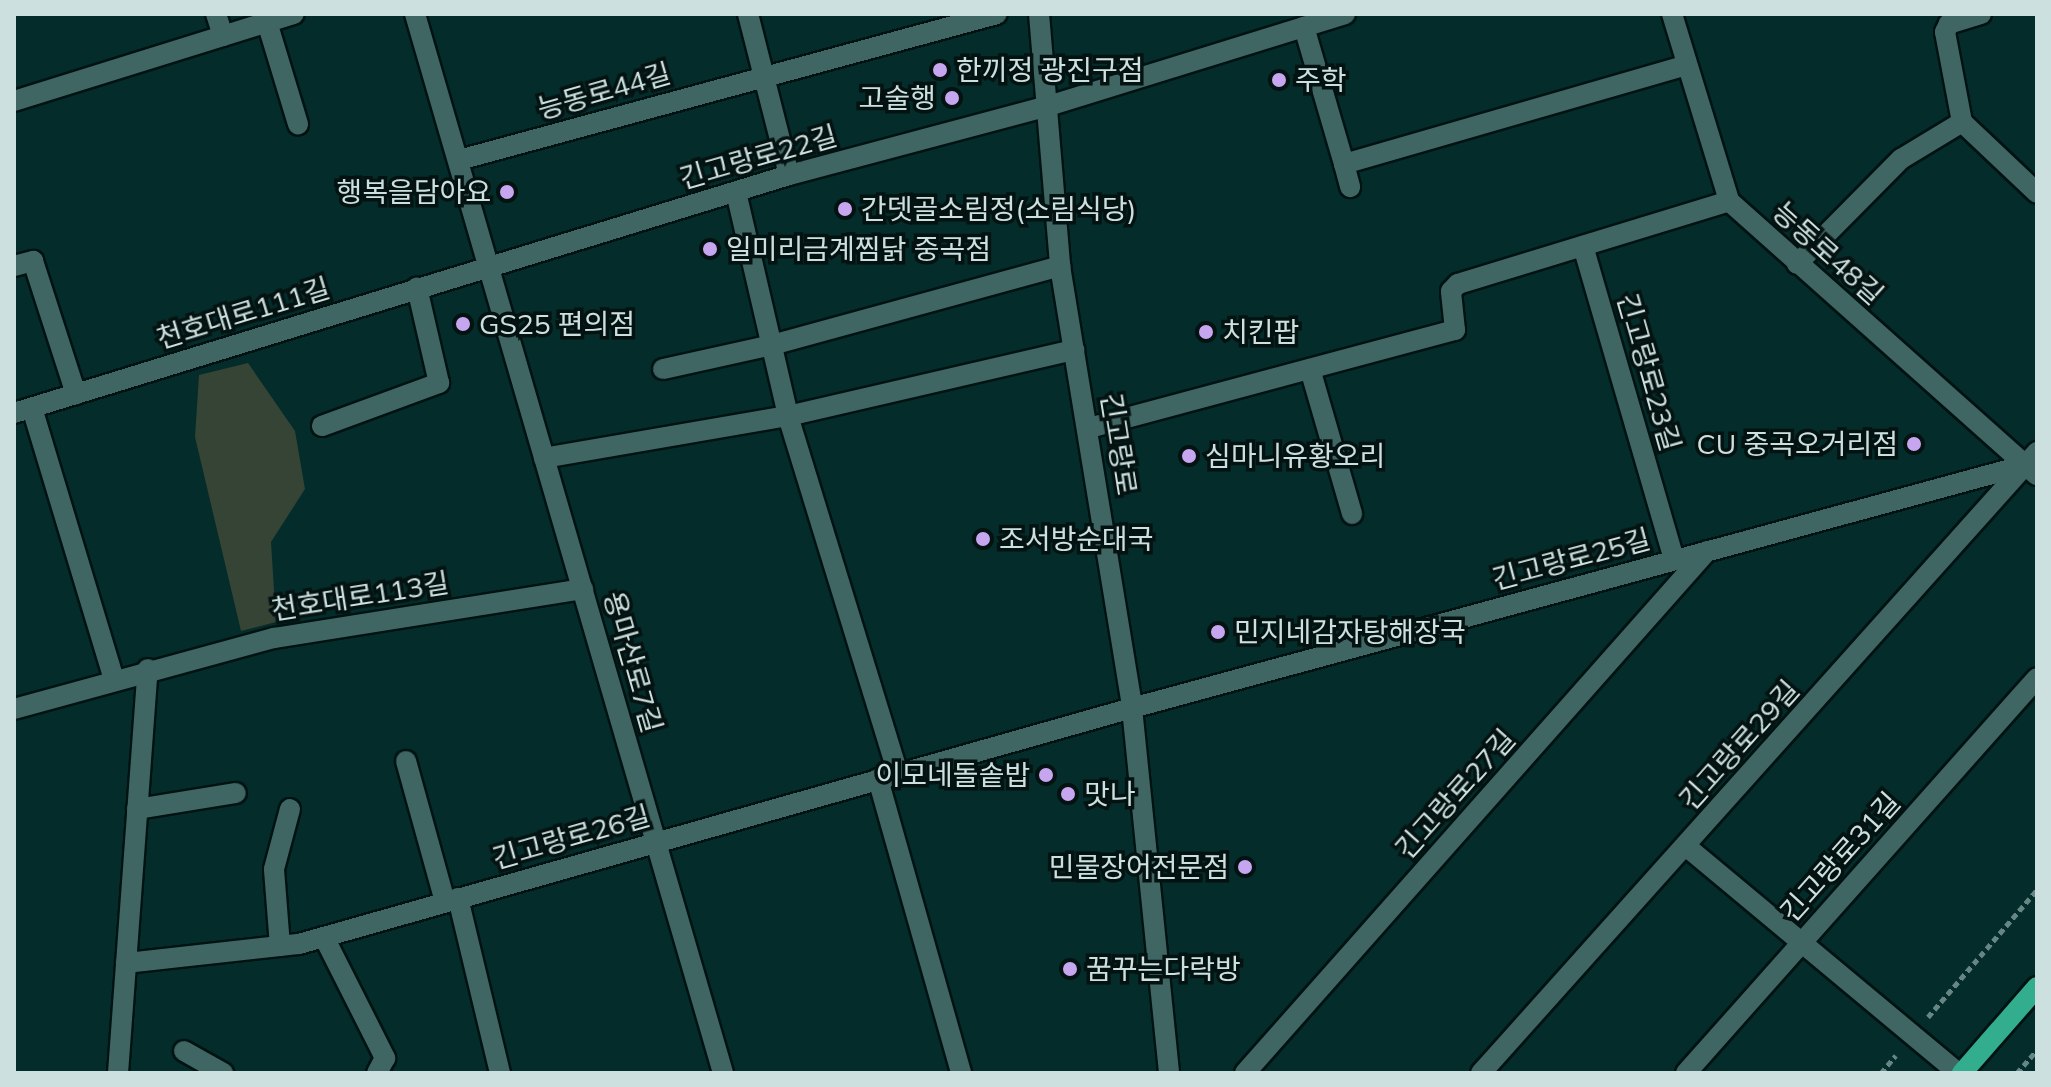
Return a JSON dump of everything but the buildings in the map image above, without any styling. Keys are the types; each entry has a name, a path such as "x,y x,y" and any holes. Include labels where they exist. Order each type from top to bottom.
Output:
{"main road":[{"path":"1960,1073 2037,987"}],"street":[{"path":"216,14 223,36"},
{"path":"14,101 294,14"},
{"path":"415,14 489,266"},
{"path":"748,14 789,175"},
{"path":"764,75 997,14"},
{"name":"긴고랑로","path":"1039,14 1060,266 1089,428 1132,708 1169,1073"},
{"name":"긴고랑로22길","path":"489,266 789,175 1045,107 1345,14"},
{"name":"능동로48길","path":"1672,14 1729,201 1797,264 2033,464"},
{"path":"1981,14 1952,22 1945,32 1962,122 2037,193"},
{"path":"267,22 298,124"},
{"path":"1304,27 1350,187"},
{"path":"1344,164 1687,65"},
{"name":"능동로44길","path":"459,160 764,75"},
{"path":"1797,264 1901,159 1962,122"},
{"path":"736,192 788,416 888,777 961,1073"},
{"path":"1089,428 1455,330 1455,286 1729,201"},
{"name":"긴고랑로23길","path":"1583,246 1674,560"},
{"path":"14,266 33,261 76,394"},
{"name":"천호대로111길","path":"23,410 489,266"},
{"name":"용마산로7길","path":"489,266 723,1073"},
{"path":"663,369 772,345 1060,266"},
{"path":"322,426 439,383 417,288"},
{"path":"544,458 788,416 1074,350"},
{"path":"1310,369 1352,514"},
{"path":"23,410 114,679"},
{"name":"긴고랑로25길","path":"1132,708 2033,464"},
{"name":"긴고랑로29길","path":"1481,1073 2033,464"},
{"name":"긴고랑로27길","path":"1245,1073 1707,551"},
{"name":"천호대로113길","path":"14,709 148,669 274,638 583,589"},
{"path":"118,1073 148,669"},
{"name":"긴고랑로31길","path":"1686,1073 2037,678"},
{"name":"긴고랑로26길","path":"126,963 280,946 324,937 1132,708"},
{"path":"406,761 452,900 500,1073"},
{"path":"137,809 236,793"},
{"path":"280,946 274,869 290,809"},
{"path":"1687,847 1960,1073"},
{"path":"324,937 385,1058 377,1073"},
{"path":"184,1051 223,1073"}],"path":[{"path":"1881,1073 2037,890"},
{"path":"2017,1073 2037,1050"}],"green space":[{"path":"248,363 295,431 305,489 271,542 276,622 241,631 195,437 199,375"}],"place":[{"name":"한끼정 광진구점","path":"940,70"},
{"name":"주학","path":"1279,80"},
{"name":"고술행","path":"952,98"},
{"name":"행복을담아요","path":"507,192"},
{"name":"간뎃골소림정(소림식당)","path":"845,209"},
{"name":"일미리금계찜닭 중곡점","path":"710,249"},
{"name":"GS25 편의점","path":"463,324"},
{"name":"치킨팝","path":"1206,332"},
{"name":"CU 중곡오거리점","path":"1914,444"},
{"name":"심마니유황오리","path":"1189,456"},
{"name":"조서방순대국","path":"983,539"},
{"name":"민지네감자탕해장국","path":"1218,632"},
{"name":"이모네돌솥밥","path":"1046,775"},
{"name":"맛나","path":"1068,794"},
{"name":"민물장어전문점","path":"1245,867"},
{"name":"꿈꾸는다락방","path":"1070,969"}]}
